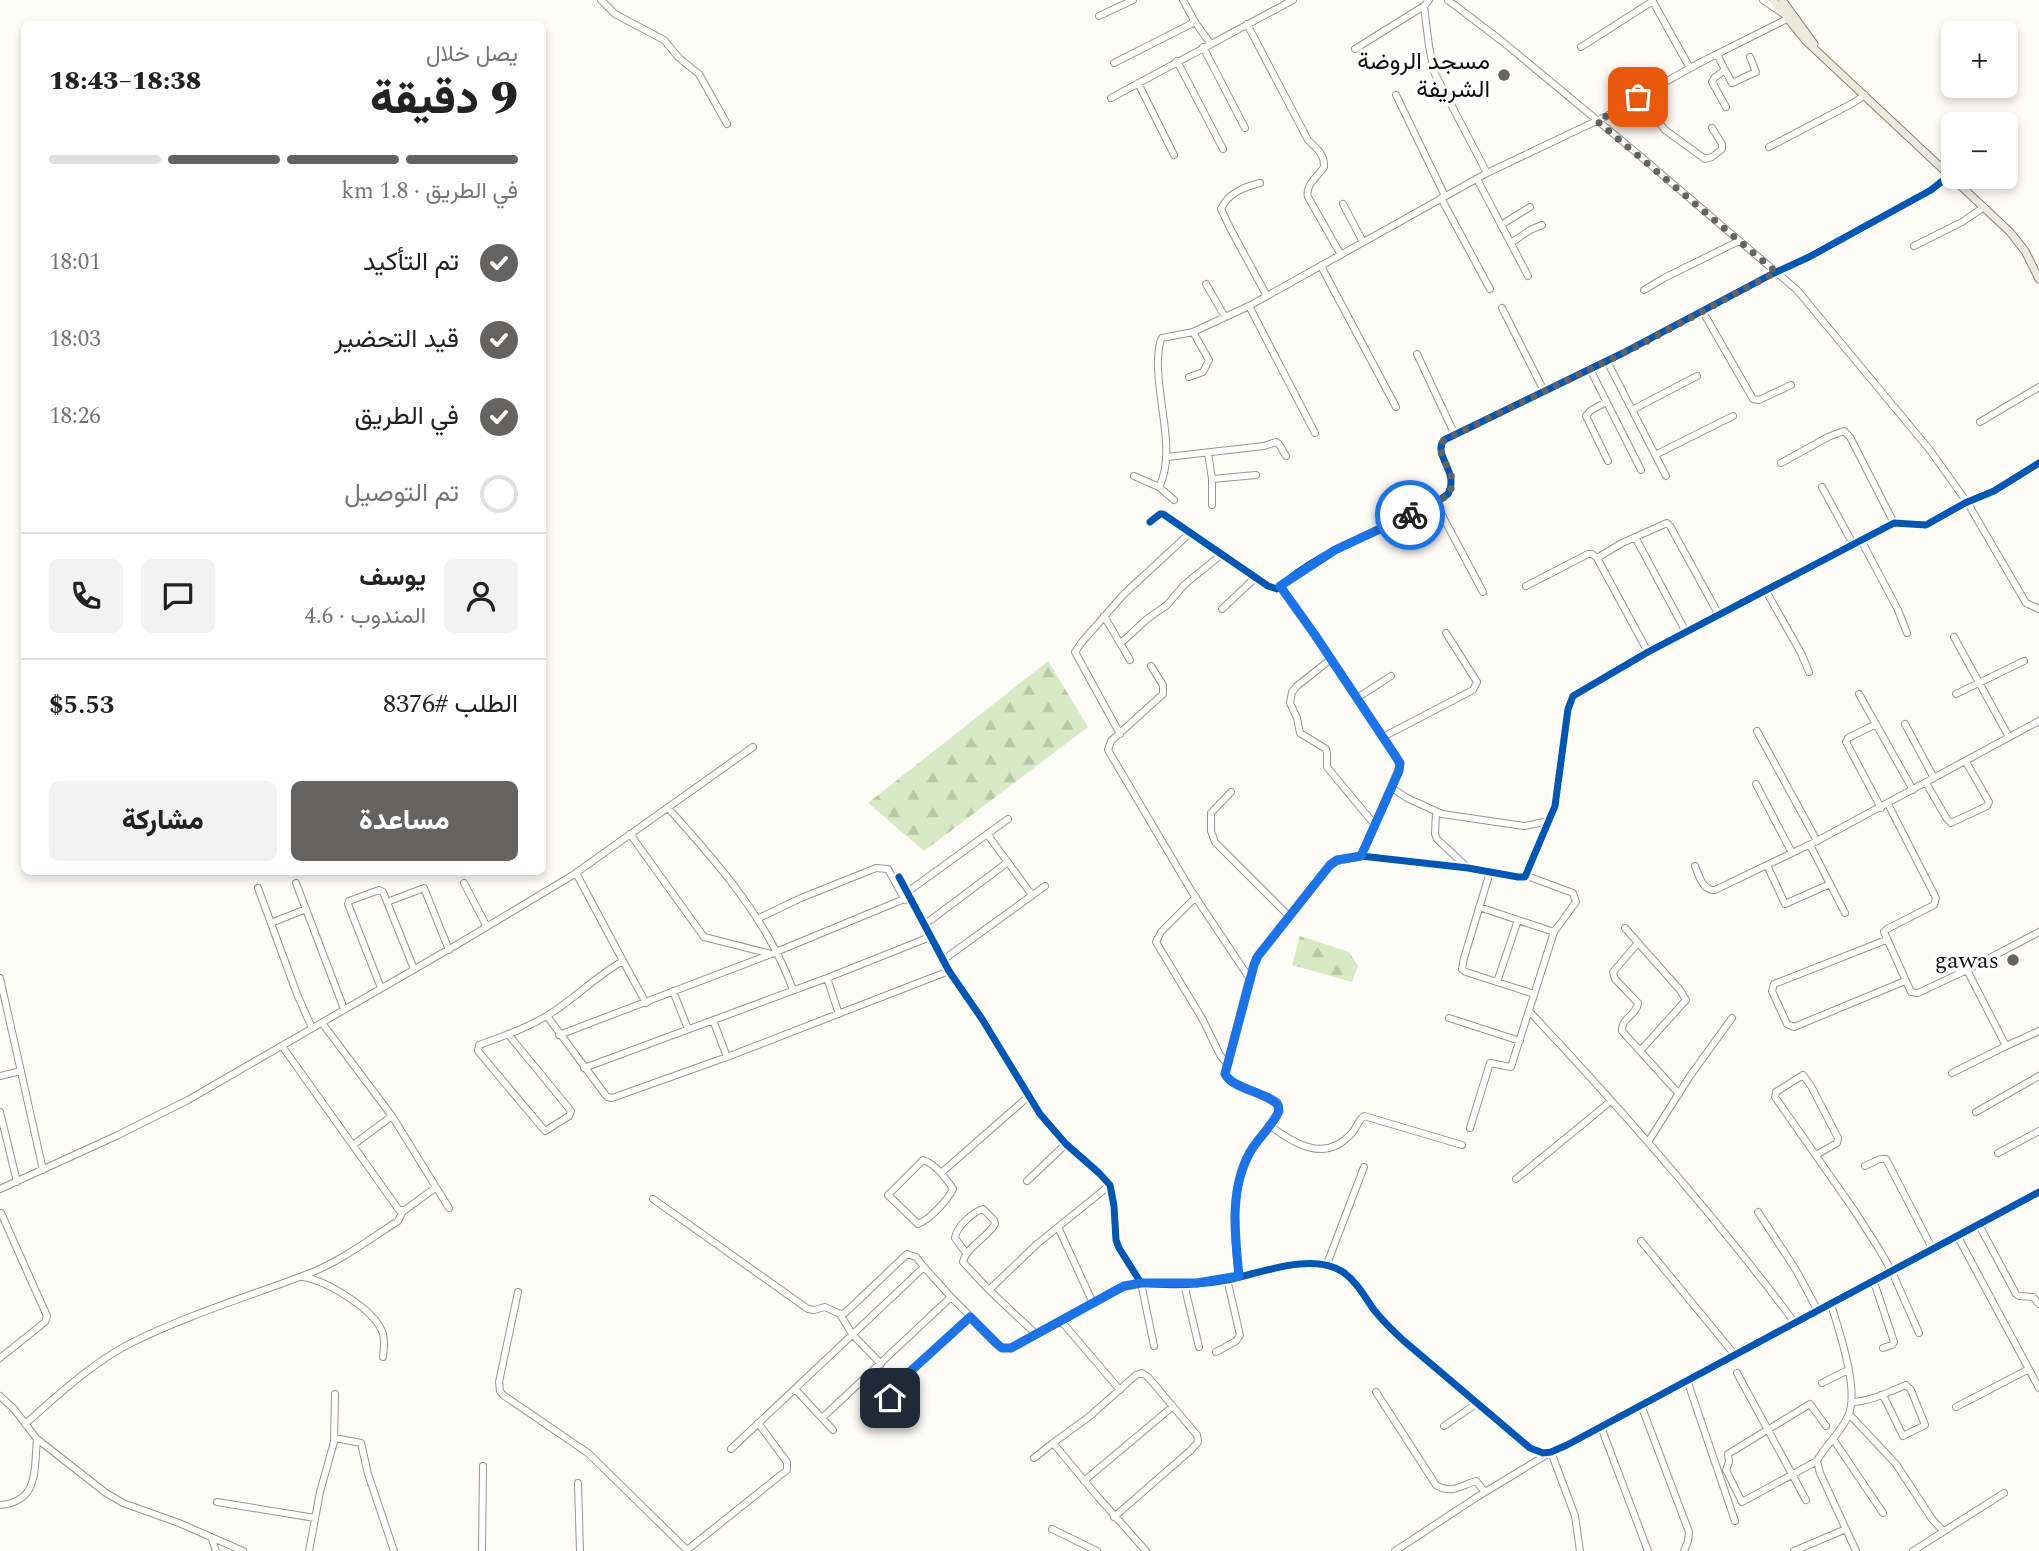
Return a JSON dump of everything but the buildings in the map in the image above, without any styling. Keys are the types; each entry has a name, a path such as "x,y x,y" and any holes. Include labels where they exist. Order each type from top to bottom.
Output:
{"main road":[{"path":"1773,0 1806,41 1941,167"},
{"path":"1782,0 1818,51"},
{"path":"1965,189 2021,245 2039,279"}],"street":[{"path":"601,0 615,14 663,40 685,64 694,69 727,124"},
{"path":"1099,16 1133,0"},
{"path":"1183,0 1210,43"},
{"path":"1111,98 1293,0"},
{"path":"1355,49 1424,6 1429,0"},
{"path":"1448,0 1503,42 1797,290 1929,449 1967,502 2026,603 2039,609"},
{"path":"1581,47 1653,0 1690,68"},
{"path":"1159,487 1166,471 1167,457 1158,372 1159,343 1162,338 1193,331 1249,306 1487,173 1597,121 1785,17 1763,0"},
{"path":"1424,6 1434,72 1487,173"},
{"path":"1114,64 1195,22"},
{"path":"1247,24 1305,135 1323,158 1324,167 1307,192 1341,255"},
{"path":"1203,47 1245,128"},
{"path":"1717,54 1734,83 1756,72 1750,57"},
{"path":"1177,61 1223,149"},
{"path":"1726,70 1712,82 1726,107"},
{"path":"1138,83 1174,155"},
{"path":"1396,95 1443,197 1490,289"},
{"path":"1769,147 1864,95"},
{"path":"1638,97 1665,130 1706,159 1722,149 1713,128"},
{"path":"1477,179 1528,276"},
{"path":"1150,522 1161,513 1255,578 1272,589 1277,589 1335,550 1445,497 1451,491 1452,478 1440,447 1444,440 1703,312 1892,212 1941,182"},
{"path":"1260,183 1240,189 1227,199 1221,209 1267,296"},
{"path":"1343,204 1363,242"},
{"path":"1501,225 1531,207"},
{"path":"1914,246 1962,222 1984,207"},
{"path":"1511,243 1542,225"},
{"path":"1644,290 1739,241"},
{"path":"1321,266 1396,407"},
{"path":"1206,284 1225,317"},
{"path":"1249,306 1315,433"},
{"path":"1502,308 1544,391"},
{"path":"1703,312 1753,399 1759,400 1791,385"},
{"path":"1189,377 1203,372 1209,360 1193,331"},
{"path":"1417,354 1455,435"},
{"path":"1607,361 1666,476"},
{"path":"1590,369 1641,470"},
{"path":"1632,410 1697,376"},
{"path":"1980,422 2039,387"},
{"path":"1606,402 1588,412 1586,416 1608,461"},
{"path":"1655,455 1733,416"},
{"path":"1781,463 1844,431 1850,437 1894,523"},
{"path":"1167,457 1264,446 1276,442 1286,456"},
{"path":"1208,453 1212,505"},
{"path":"1527,876 1555,806 1570,699 1581,690 1894,523 1924,525 1994,491 2039,463"},
{"path":"1212,479 1256,475"},
{"path":"1134,476 1159,487 1174,500"},
{"path":"1822,487 1853,544"},
{"path":"1435,502 1483,592"},
{"path":"1597,558 1664,523 1669,524 1719,615"},
{"path":"1120,734 1075,654 1104,616 1191,532"},
{"path":"1635,537 1686,632"},
{"path":"1861,540 1898,610 1907,633"},
{"path":"1121,643 1222,554"},
{"path":"1525,586 1592,554 1597,558 1648,652"},
{"path":"1222,609 1255,578"},
{"path":"1280,586 1400,763 1392,788 1361,856"},
{"path":"1766,591 1809,672"},
{"path":"1104,616 1130,660"},
{"path":"1383,737 1476,687 1476,682 1446,633"},
{"path":"1954,637 2009,737"},
{"path":"1331,659 1297,686 1292,692 1290,703 1300,733 1326,749 1327,767 1375,825"},
{"path":"1956,694 2024,661"},
{"path":"1152,666 1163,685 1163,694 1110,743 1108,750 1196,897 1250,979"},
{"path":"1357,698 1391,676"},
{"path":"1859,694 1913,790"},
{"path":"1695,866 1706,888 1712,890 1814,843 2039,721"},
{"path":"1876,724 1846,741 1936,900 1934,905 1886,930 1884,934 1911,992 1917,993 1967,970 2039,932"},
{"path":"1905,724 1934,778"},
{"path":"1757,731 1814,843 1845,913"},
{"path":"0,1189 188,1100 449,950 576,873 753,747"},
{"path":"1926,783 1951,823 1975,812 1989,802 1966,762"},
{"path":"1756,784 1792,853"},
{"path":"1392,788 1436,812 1524,826 1550,820"},
{"path":"1231,792 1211,813 1210,831 1214,842 1289,916"},
{"path":"668,807 720,868 757,919 774,953 784,965 793,990"},
{"path":"1436,812 1437,839 1468,868"},
{"path":"559,1035 774,953 906,897 1008,819"},
{"path":"630,834 701,934 708,939 774,953"},
{"path":"987,834 1032,895"},
{"path":"1239,1276 1234,1228 1238,1186 1251,1150 1278,1114 1278,1105 1272,1099 1230,1081 1225,1074 1227,1064 1258,956 1330,865 1337,860 1361,856 1527,876 1575,895 1574,905 1554,932 1511,1068 1489,1064 1470,1128"},
{"path":"924,925 1008,862"},
{"path":"1767,865 1785,904 1830,884"},
{"path":"757,919 876,867 888,869 1040,1114 1066,1144 1110,1185 1116,1240 1141,1283 1154,1346"},
{"path":"1490,872 1462,968 1466,972 1534,994"},
{"path":"576,873 646,1003"},
{"path":"899,877 906,897"},
{"path":"296,883 344,1009"},
{"path":"464,883 486,927"},
{"path":"943,960 1045,886"},
{"path":"258,888 312,1028"},
{"path":"387,902 424,888 449,950"},
{"path":"381,988 348,904 351,900 380,890 383,892 414,969"},
{"path":"1196,897 1161,932 1156,942 1227,1064"},
{"path":"1479,907 1554,932"},
{"path":"271,923 306,909"},
{"path":"1497,982 1518,920"},
{"path":"1626,928 1686,1000 1640,1051"},
{"path":"584,1068 930,937"},
{"path":"1886,940 1774,984 1772,991 1787,1024 1794,1027 1905,981"},
{"path":"1638,943 1613,974 1638,1003 1621,1028 1679,1094"},
{"path":"508,1034 570,1111 569,1116 547,1131 542,1130 478,1051 479,1045 547,1016 624,961"},
{"path":"1967,970 2006,1046"},
{"path":"547,1016 584,1068 607,1097 612,1098 727,1057 949,971"},
{"path":"0,978 43,1170"},
{"path":"827,978 839,1014"},
{"path":"673,991 688,1029"},
{"path":"1528,1010 1648,1142 1740,1251 1795,1323"},
{"path":"1449,1018 1520,1041"},
{"path":"1648,1142 1732,1018"},
{"path":"713,1020 727,1057"},
{"path":"322,1023 392,1116 449,1208"},
{"path":"1952,1073 2039,1031"},
{"path":"282,1046 399,1210 403,1211"},
{"path":"0,1076 21,1071"},
{"path":"1816,1155 1837,1143 1838,1138 1803,1075 1776,1092 1775,1096 1854,1210 1892,1272 1919,1333"},
{"path":"1976,1112 2039,1076"},
{"path":"941,1173 1029,1096"},
{"path":"1516,1179 1611,1101"},
{"path":"0,1112 17,1182"},
{"path":"353,1145 392,1116"},
{"path":"1269,1125 1299,1145 1317,1149 1345,1139 1353,1133 1360,1118 1364,1116 1462,1145"},
{"path":"1998,1153 2039,1131"},
{"path":"1027,1181 1066,1144"},
{"path":"1865,1166 1880,1158 1886,1159 1933,1250"},
{"path":"920,1161 928,1161 941,1173 952,1186 952,1192 920,1224 915,1223 889,1196 891,1189 920,1161"},
{"path":"1327,1264 1364,1167"},
{"path":"989,1290 1037,1244 1110,1185"},
{"path":"25,1424 84,1374 130,1343 214,1307 337,1260 398,1222 403,1211 435,1188"},
{"path":"1395,1551 1551,1452 2038,1195"},
{"path":"653,1199 803,1307 814,1310 829,1308 840,1314 852,1334 881,1364"},
{"path":"966,1253 955,1238 955,1232 977,1211 983,1209 995,1224 966,1253 963,1262 1036,1334"},
{"path":"1758,1212 1796,1270 1818,1311"},
{"path":"0,1358 45,1322 47,1316 1,1213"},
{"path":"1979,1225 2016,1294 2032,1297 2039,1304"},
{"path":"1058,1227 1093,1303"},
{"path":"1958,1237 2039,1388"},
{"path":"1641,1241 1735,1355"},
{"path":"840,1314 907,1254 916,1257 1002,1348 1011,1348 1119,1288 1141,1283 1184,1284 1227,1279 1285,1266 1327,1264 1349,1276 1388,1327 1476,1404 1530,1448 1543,1453 1551,1452"},
{"path":"731,1449 924,1267"},
{"path":"301,1276 330,1286 377,1321 383,1333 383,1357"},
{"path":"1216,1352 1237,1340 1240,1333 1227,1279"},
{"path":"1874,1282 1894,1342 1883,1348"},
{"path":"1184,1284 1199,1347"},
{"path":"517,1292 499,1382 503,1395 588,1452 687,1551 786,1470 787,1462 758,1423"},
{"path":"822,1418 951,1297"},
{"path":"1826,1426 1810,1404 1728,1454 1726,1470 1739,1500 1744,1501 1816,1461 1849,1414 1853,1402 1852,1385 1831,1304"},
{"path":"911,1417 890,1398 891,1389 970,1317"},
{"path":"1061,1321 1121,1390"},
{"path":"1956,1407 2029,1369"},
{"path":"1822,1383 1848,1370"},
{"path":"1034,1458 1090,1416 1136,1375 1142,1373 1148,1377 1198,1439 1196,1445 1114,1517"},
{"path":"1737,1373 1806,1500"},
{"path":"1687,1380 1735,1521"},
{"path":"1853,1402 1865,1401 1906,1385 1925,1424 1903,1436 1881,1395"},
{"path":"794,1389 833,1430"},
{"path":"1376,1392 1436,1485 1452,1490 1476,1481 1485,1492"},
{"path":"309,1551 335,1438 335,1394"},
{"path":"0,1396 14,1409 37,1439 115,1499 243,1551"},
{"path":"1444,1426 1476,1404"},
{"path":"1641,1405 1689,1532 1684,1551"},
{"path":"1084,1481 1172,1407"},
{"path":"1849,1414 1896,1464 1943,1531"},
{"path":"1601,1427 1648,1551"},
{"path":"335,1438 361,1443 368,1474 394,1551"},
{"path":"0,1505 21,1501 26,1495 34,1476 37,1439"},
{"path":"1833,1439 1883,1513"},
{"path":"1053,1443 1146,1551"},
{"path":"1551,1452 1575,1516 1580,1551"},
{"path":"1816,1461 1856,1551"},
{"path":"482,1551 483,1466"},
{"path":"578,1483 580,1551"},
{"path":"1913,1551 2004,1493"},
{"path":"217,1502 316,1518"},
{"path":"1052,1529 1097,1551"},
{"path":"1794,1551 1846,1529"},
{"path":"211,1537 216,1551"}],"green space":[{"path":"1048,661 1088,727 924,851 868,803"},
{"path":"1300,936 1349,952 1358,966 1352,982 1292,965"}],"cycle path":[{"path":"1150,522 1163,514 1268,586 1277,589 1324,556 1448,494 1451,478 1441,452 1444,440 1623,353 1809,257 1941,182"},
{"path":"1361,856 1525,877 1555,806 1568,709 1573,696 1648,652 1894,523 1926,525 1965,503 1994,491 2039,463"},
{"path":"899,877 949,971 1040,1114 1066,1144 1110,1185 1116,1240 1141,1283 1206,1283 1286,1266 1331,1266 1352,1280 1377,1314 1404,1341 1530,1448 1543,1453 1567,1445 2039,1192"}],"way so far":[{"path":"1410,515 1441,500 1451,491 1452,478 1440,450 1444,440 1638,346 1776,272 1597,121 1638,97"}],"place":[{"name":"مسجد الروضة الشريفة","path":"1504,75"},
{"name":"gawas","path":"2013,960"}],"route":[{"path":"890,1398 891,1389 970,1317 1002,1348 1011,1348 1124,1286 1141,1283 1197,1283 1239,1276 1234,1228 1236,1197 1242,1169 1251,1150 1279,1111 1277,1102 1230,1081 1225,1074 1247,987 1258,956 1330,865 1337,860 1361,856 1399,771 1400,763 1280,586 1342,546 1410,515"}]}
